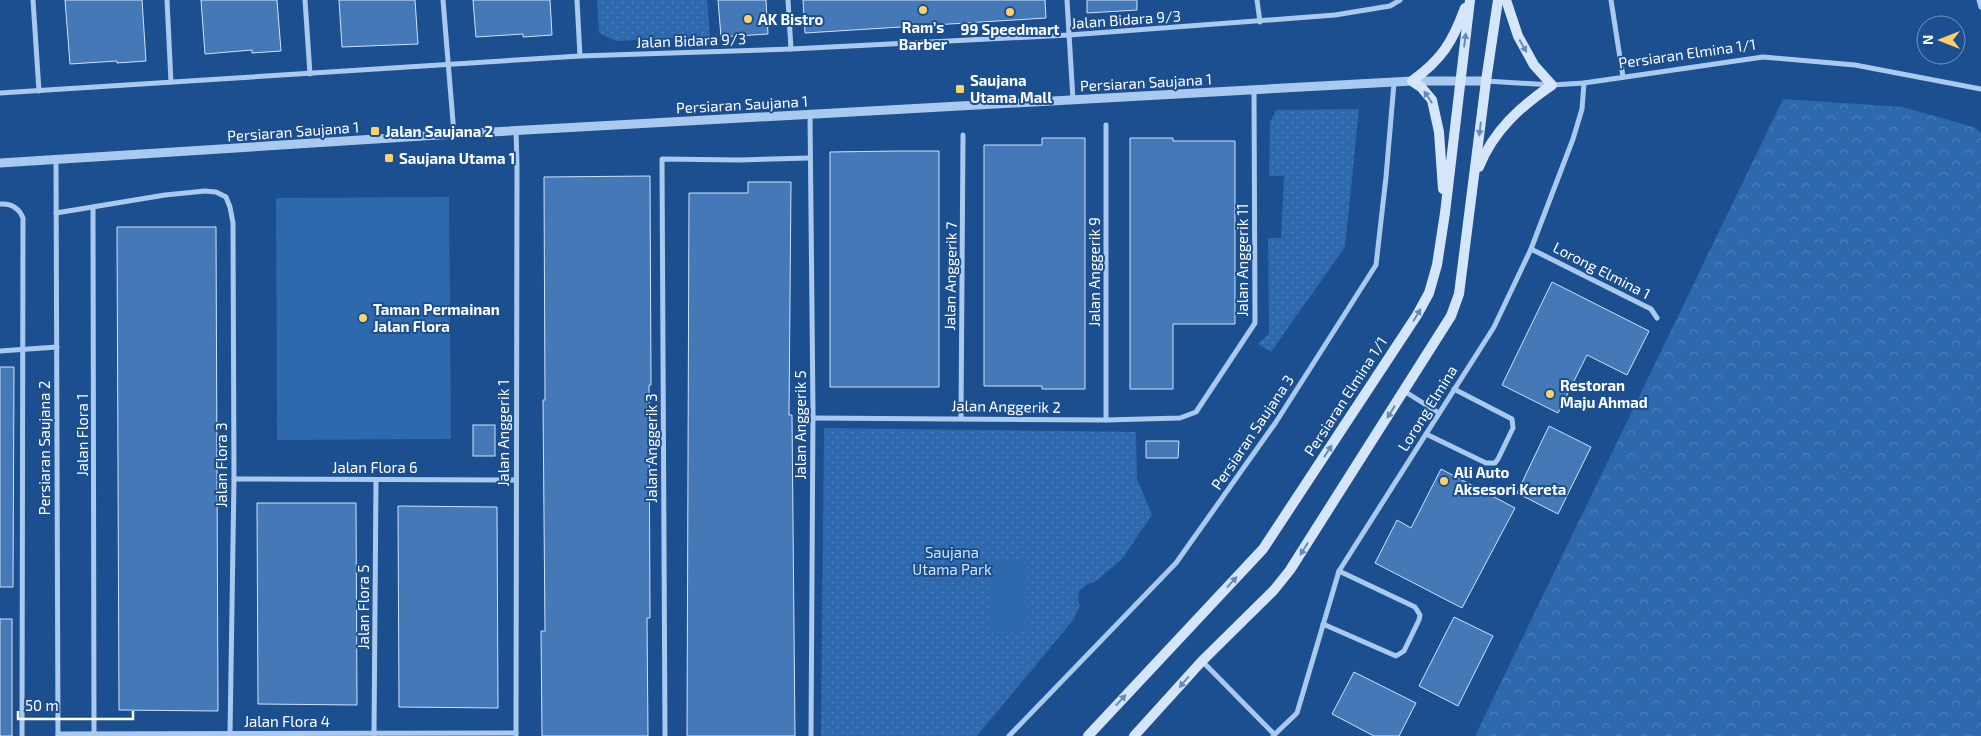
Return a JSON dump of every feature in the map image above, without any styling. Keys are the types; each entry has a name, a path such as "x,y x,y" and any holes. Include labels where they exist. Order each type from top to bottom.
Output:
{"main road":[{"name":"Persiaran Elmina 1/1","path":"1088,736 1263,549 1417,315 1429,293 1437,265 1445,213 1469,0"},
{"path":"1445,213 1438,132 1432,100 1421,87 1412,81 1442,55 1455,36 1469,0"},
{"path":"1134,736 1202,661 1274,590 1290,570 1451,316 1459,294 1498,0"},
{"path":"1474,182 1485,152 1496,135 1530,100 1552,85 1534,65 1518,36 1506,0"}],"street":[{"path":"33,0 39,91"},
{"path":"167,0 171,82"},
{"path":"305,0 310,74"},
{"path":"444,0 454,134"},
{"path":"577,0 580,56"},
{"path":"788,0 791,49"},
{"path":"1067,0 1073,100"},
{"path":"1257,0 1260,22"},
{"name":"Jalan Bidara 9/3","path":"0,93 580,56 791,49 1070,35 1335,15 1390,6 1400,0"},
{"path":"1611,0 1623,77"},
{"path":"1979,0 1981,7"},
{"name":"Persiaran Elmina 1/1","path":"1486,81 1552,85 1584,83 1763,57 1855,65 1981,89"},
{"name":"Persiaran Saujana 1","path":"0,163 516,130 1412,81 1486,81"},
{"name":"Persiaran Saujana 3","path":"1009,736 1176,563 1276,422 1376,264 1394,82"},
{"name":"Lorong Elmina","path":"1274,735 1297,713 1338,571 1494,327 1531,249 1575,132 1582,109 1584,83"},
{"name":"Jalan Anggerik 11","path":"1196,412 1255,323 1254,90"},
{"name":"Jalan Anggerik 5","path":"810,114 813,418 811,736"},
{"name":"Jalan Anggerik 9","path":"1106,125 1106,420"},
{"name":"Jalan Anggerik 1","path":"516,130 518,165 516,735"},
{"name":"Jalan Anggerik 7","path":"961,418 963,135"},
{"name":"Jalan Anggerik 3","path":"665,736 662,160 810,158"},
{"name":"Persiaran Saujana 2","path":"56,160 58,735"},
{"name":"Jalan Flora 3","path":"93,207 165,195 205,191 216,192 226,197 230,207 233,223 234,479 230,734"},
{"path":"0,204 5,203 18,208 23,218 22,736"},
{"path":"56,213 93,207"},
{"name":"Jalan Flora 1","path":"93,207 94,734"},
{"name":"Lorong Elmina 1","path":"1531,249 1652,309 1657,318"},
{"path":"0,350 57,347"},
{"path":"1426,434 1486,464 1495,463 1498,459 1513,428 1512,419 1454,389"},
{"path":"1404,391 1439,413"},
{"name":"Jalan Anggerik 2","path":"813,418 1106,420 1180,418 1196,412"},
{"name":"Jalan Flora 6","path":"234,479 516,480"},
{"name":"Jalan Flora 5","path":"374,734 376,480"},
{"path":"1323,624 1396,656 1404,651 1419,620 1419,610 1415,607 1338,571"},
{"path":"1202,661 1274,735"},
{"name":"Jalan Flora 4","path":"58,735 516,735"}],"green space":[{"path":"597,0 707,0 710,37 616,41 599,33"},
{"path":"1783,99 1902,107 1974,127 1981,133 1981,736 1475,736"},
{"path":"1359,109 1345,247 1271,352 1258,344 1269,334 1268,238 1281,238 1284,176 1269,176 1270,122 1276,110"},
{"name":"Taman Permainan Jalan Flora","path":"449,197 451,439 277,440 276,198"},
{"name":"Saujana Utama Park","path":"824,428 1136,432 1137,479 1152,515 1122,559 1095,582 1088,584 1079,591 1078,599 1080,605 1074,619 977,736 821,736"},
{"path":"988,561 1027,561 1028,632 990,633"}],"building":[{"path":"65,0 142,0 146,61 70,64"},
{"path":"201,0 277,0 281,51 252,53 252,50 205,54"},
{"path":"339,0 415,0 418,44 342,47"},
{"path":"473,0 550,0 552,35 523,37 523,34 476,37"},
{"path":"718,0 766,0 768,34 721,37"},
{"path":"803,0 1045,0 1046,18 805,33"},
{"path":"1087,0 1137,0 1137,10 1087,13"},
{"path":"1042,138 1085,138 1085,389 1042,389 1042,386 984,386 984,145 1042,145"},
{"path":"1130,138 1173,138 1173,141 1235,141 1235,324 1173,324 1173,389 1130,389"},
{"path":"939,151 939,387 830,387 830,152"},
{"path":"650,176 651,385 649,385 650,618 647,618 648,736 542,736 541,631 545,631 544,177"},
{"path":"748,182 791,182 789,415 792,415 795,736 687,736 689,193 748,193"},
{"path":"117,227 216,227 218,711 119,710"},
{"path":"1552,282 1649,331 1627,375 1587,355 1558,413 1502,385"},
{"path":"0,367 14,367 13,587 0,587"},
{"path":"473,425 495,425 495,456 473,456"},
{"path":"1549,426 1591,447 1558,514 1517,493"},
{"path":"1146,441 1179,441 1178,458 1146,458"},
{"path":"1441,469 1515,508 1462,608 1375,563 1397,520 1411,528"},
{"path":"257,503 356,503 357,705 258,704"},
{"path":"398,506 497,507 498,708 399,707"},
{"path":"1454,617 1493,636 1458,706 1419,686"},
{"path":"0,619 12,619 12,736 0,736"},
{"path":"1354,672 1416,703 1399,736 1374,736 1332,714"}],"place":[{"name":"Ram’s Barber","path":"923,10"},
{"name":"99 Speedmart","path":"1010,12"},
{"name":"AK Bistro","path":"748,19"},
{"name":"Saujana Utama Mall","path":"960,89"},
{"name":"Jalan Saujana 2","path":"375,131"},
{"name":"Saujana Utama 1","path":"389,158"},
{"name":"Taman Permainan Jalan Flora","path":"363,318"},
{"name":"Restoran Maju Ahmad","path":"1550,394"},
{"name":"Ali Auto Aksesori Kereta","path":"1444,481"}]}
